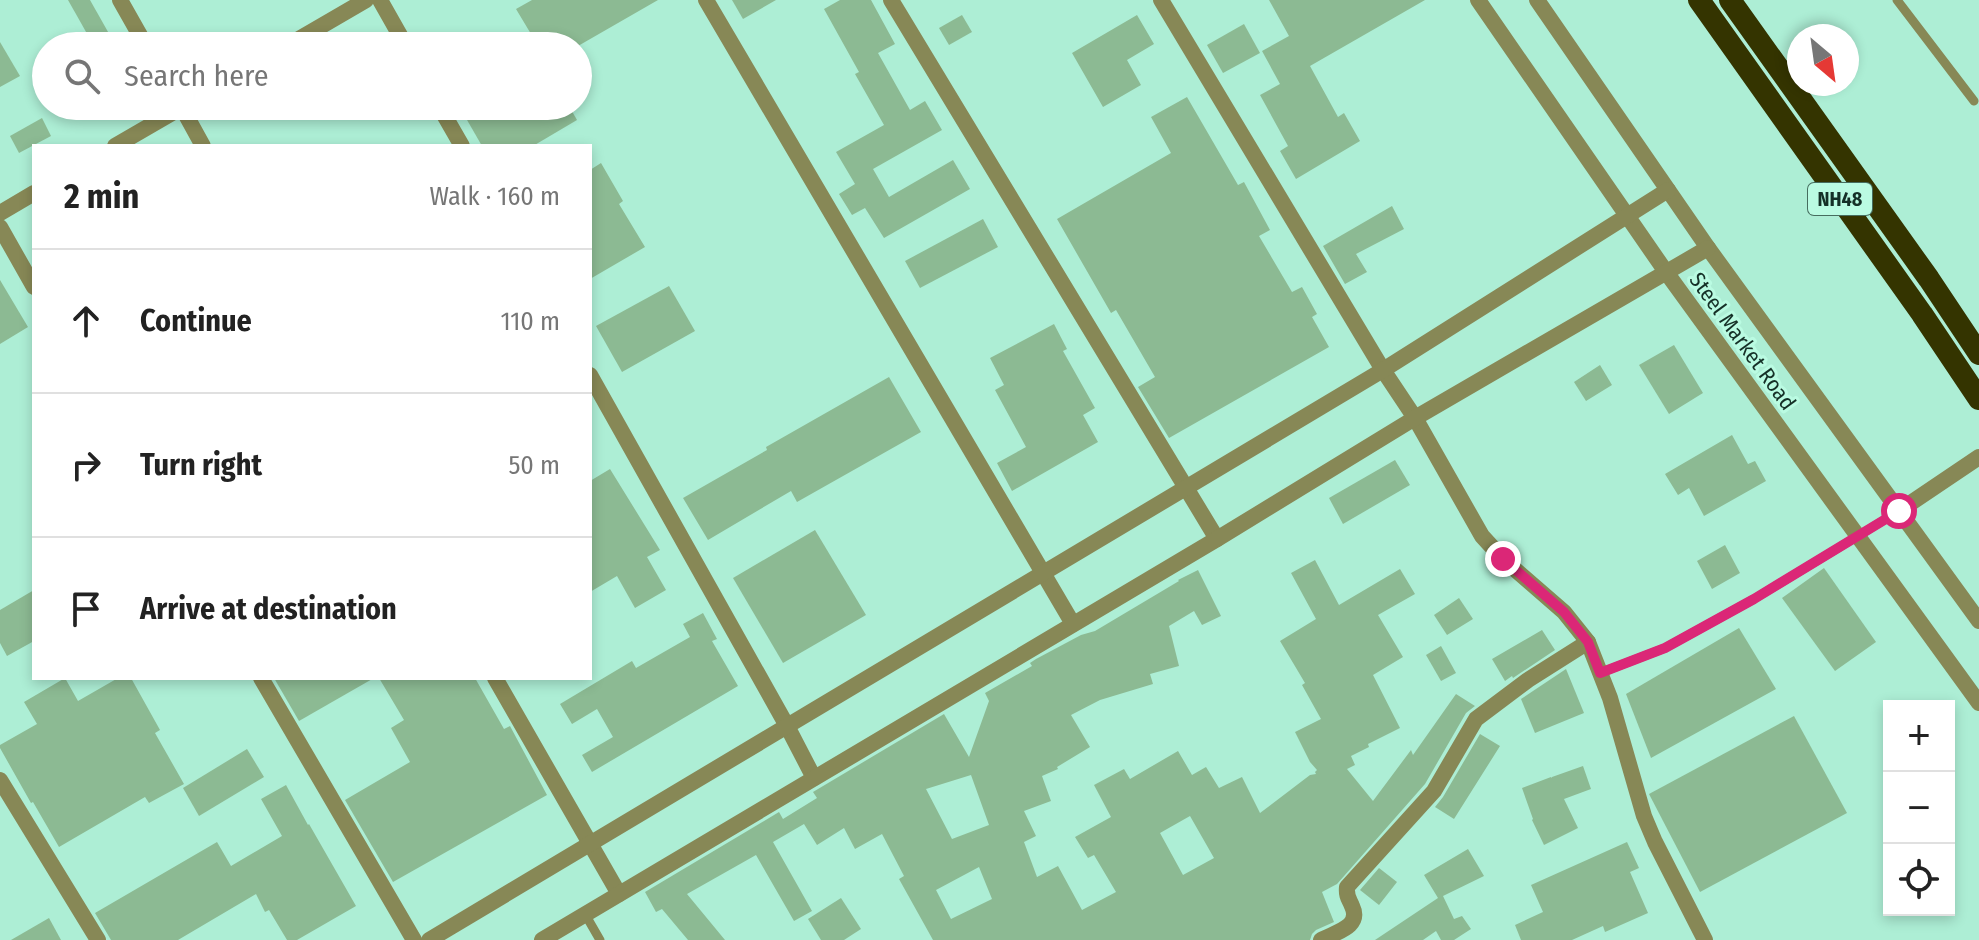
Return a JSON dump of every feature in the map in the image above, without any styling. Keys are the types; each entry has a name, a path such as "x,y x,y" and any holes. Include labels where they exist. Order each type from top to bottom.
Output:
{"highway":[{"name":"NH48","path":"1699,0 1979,399"},
{"name":"NH48","path":"1730,0 1979,354"}],"street":[{"path":"120,0 138,32"},
{"path":"311,32 366,0"},
{"path":"380,0 398,32"},
{"path":"706,0 1073,624"},
{"path":"891,0 1217,539"},
{"path":"1161,0 1383,370 1415,418 1482,536 1503,559 1564,612 1588,642 1610,698 1644,816 1705,940"},
{"name":"Steel Market Road","path":"1478,0 1626,216 1979,703"},
{"name":"Steel Market Road","path":"1537,0 1708,248 1979,621"},
{"path":"118,144 159,120"},
{"path":"189,120 202,144"},
{"path":"447,120 461,144"},
{"path":"429,940 1383,370 1668,190"},
{"path":"0,213 32,194"},
{"path":"0,227 32,283"},
{"path":"542,940 1415,418 1708,248"},
{"path":"592,379 814,778"},
{"path":"1899,511 1979,457"},
{"path":"1321,940 1352,924 1355,912 1346,893 1347,887 1434,791 1476,719 1528,680 1588,642"},
{"path":"262,680 414,940"},
{"path":"496,680 619,894"},
{"path":"0,780 98,940"}],"lane":[{"path":"1897,0 1974,101"},
{"path":"1600,673 1665,648 1754,599 1899,511"},
{"path":"585,914 600,940"}],"building":[{"path":"68,0 90,0 108,32 86,32"},
{"path":"532,0 658,0 592,38 592,32 530,32 516,9"},
{"path":"732,0 776,0 743,19"},
{"path":"840,0 871,0 895,44 878,53 910,110 925,101 942,130 873,169 889,197 953,160 970,189 884,238 865,208 852,215 839,194 855,184 836,152 884,125 824,9"},
{"path":"1269,0 1425,0 1310,66 1338,117 1344,113 1360,141 1296,179 1280,151 1288,146 1260,95 1280,84 1262,51 1289,36"},
{"path":"962,15 972,32 949,45 939,28"},
{"path":"1137,15 1154,44 1127,60 1141,85 1103,107 1072,53"},
{"path":"1244,24 1260,53 1223,73 1207,45"},
{"path":"0,42 20,76 0,87"},
{"path":"1187,97 1238,185 1244,182 1270,230 1259,236 1292,292 1302,287 1317,314 1312,317 1329,347 1169,438 1138,387 1155,377 1116,310 1111,313 1057,219 1171,153 1151,117"},
{"path":"43,120 51,136 19,153 10,136"},
{"path":"467,120 577,120 536,144 481,144"},
{"path":"601,163 623,201 619,204 645,247 592,278 592,169"},
{"path":"1392,206 1404,229 1356,254 1367,272 1345,284 1323,246"},
{"path":"983,219 998,247 920,288 905,261"},
{"path":"0,280 28,327 0,344"},
{"path":"669,286 695,331 622,372 596,326"},
{"path":"1054,324 1067,349 1063,351 1095,408 1083,415 1098,442 1012,491 997,463 1026,447 995,390 1004,385 990,358"},
{"path":"1674,345 1703,393 1669,414 1639,365"},
{"path":"1600,365 1612,385 1586,401 1574,382"},
{"path":"889,377 921,432 797,502 791,491 708,540 683,498"},
{"path":"1732,435 1748,464 1755,461 1766,481 1704,516 1689,488 1678,495 1665,474"},
{"path":"1395,460 1410,485 1343,524 1329,498"},
{"path":"610,469 660,550 647,557 666,590 635,608 617,576 592,591 592,480"},
{"path":"815,530 866,615 783,663 733,578"},
{"path":"1725,545 1740,573 1712,589 1697,561"},
{"path":"1315,560 1339,605 1400,569 1415,594 1378,615 1403,657 1373,675 1400,728 1351,756 1355,765 1347,769 1373,801 1411,750 1413,755 1456,694 1475,706 1466,713 1425,784 1337,884 1322,892 1334,922 1316,930 1310,940 933,940 899,879 904,876 882,834 855,849 844,828 817,845 804,824 773,842 812,911 794,921 756,855 687,894 725,940 688,940 662,909 656,912 645,892 779,812 783,819 817,798 813,792 944,714 969,757 989,701 985,693 1032,666 1030,663 1036,659 1095,631 1198,570 1221,616 1202,625 1194,611 1169,626 1179,666 1150,674 1153,684 1100,700 1071,715 1090,747 1042,776 1051,801 1024,811 1036,836 1024,842 1037,877 1058,866 1082,910 1116,892 1094,855 1088,858 1075,837 1111,817 1094,785 1124,769 1130,779 1178,751 1192,775 1206,767 1219,788 1242,777 1260,813 1310,775 1316,774 1317,770 1295,732 1321,719 1302,685 1305,683 1280,641 1316,619 1291,573","holes":["971,775 989,825 952,839 926,789","1190,816 1214,858 1183,875 1160,833","979,867 992,899 951,919 936,890"]},
{"path":"1824,568 1876,642 1835,671 1782,598"},
{"path":"32,591 32,642 7,656 0,643 0,610"},
{"path":"1459,598 1473,619 1447,635 1434,615"},
{"path":"703,613 717,639 712,641 738,686 592,772 582,755 613,737 597,709 572,724 560,704 632,661 636,668 690,637 683,624"},
{"path":"1739,628 1776,689 1651,758 1626,694"},
{"path":"1542,630 1555,650 1505,681 1492,659"},
{"path":"1441,646 1456,673 1441,681 1426,655"},
{"path":"1566,669 1584,713 1535,733 1521,699"},
{"path":"62,680 66,680 78,701 115,680 132,680 160,730 155,733 184,784 149,803 145,797 59,847 0,748 0,745 37,724 24,702"},
{"path":"275,680 371,680 299,721"},
{"path":"380,680 476,680 504,729 510,726 547,795 393,882 345,800 410,762 391,728 404,720"},
{"path":"1794,716 1847,813 1700,892 1649,794"},
{"path":"1480,734 1500,746 1454,819 1435,807"},
{"path":"247,749 264,777 199,816 183,788"},
{"path":"1583,766 1591,789 1564,799 1578,828 1544,845 1522,788"},
{"path":"286,785 356,906 297,940 287,940 269,910 265,912 256,894 178,940 111,940 95,913 217,842 231,866 282,836 261,799"},
{"path":"1627,842 1639,868 1630,872 1648,913 1605,932 1603,926 1572,940 1521,940 1515,925 1543,912 1531,885"},
{"path":"1468,849 1484,876 1443,896 1454,919 1462,916 1471,929 1454,940 1441,940 1436,931 1423,940 1375,940 1438,898 1424,875"},
{"path":"1379,868 1397,882 1379,905 1360,890"},
{"path":"841,898 861,929 844,940 821,940 808,919"},
{"path":"49,918 61,940 11,940"}],"route":[{"path":"1503,559 1564,612 1588,642 1600,673 1665,648 1754,599 1899,511"}]}
